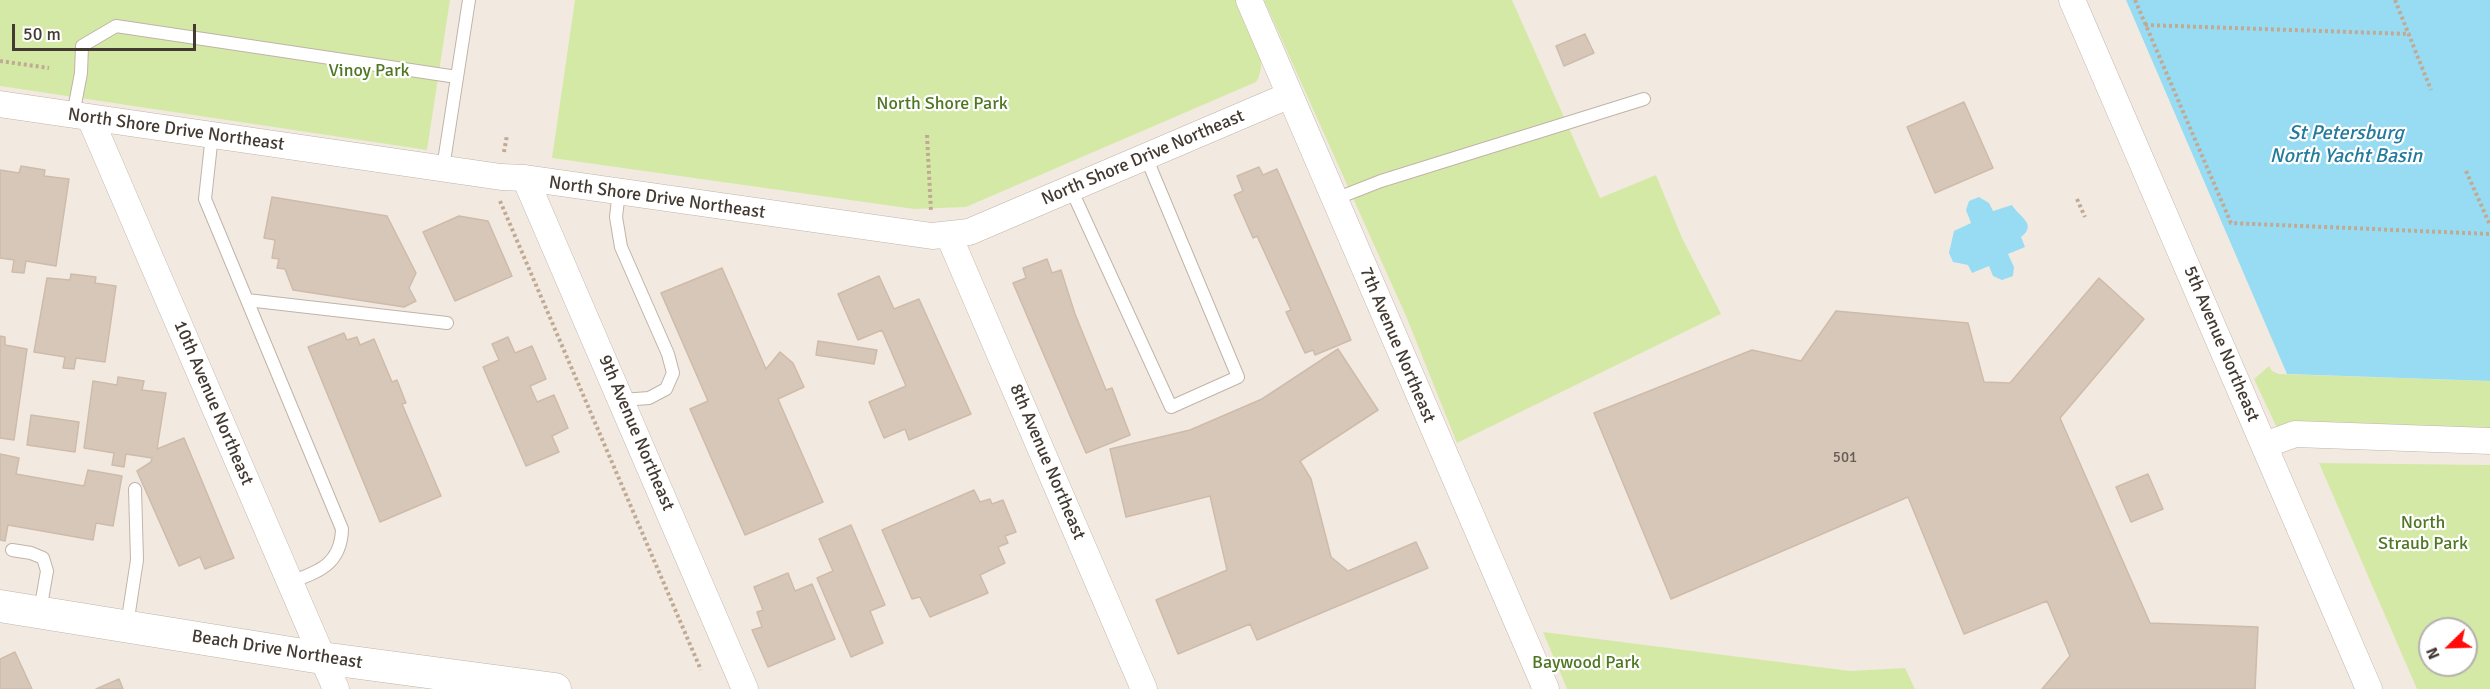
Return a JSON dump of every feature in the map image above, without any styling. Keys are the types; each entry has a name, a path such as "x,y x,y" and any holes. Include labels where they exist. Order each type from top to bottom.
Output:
{"street":[{"name":"7th Avenue Northeast","path":"1249,0 1546,689"},
{"name":"5th Avenue Northeast","path":"2072,0 2369,689"},
{"name":"North Shore Drive Northeast","path":"0,104 513,178 941,236 969,232 1290,95"},
{"name":"10th Avenue Northeast","path":"82,116 336,689"},
{"name":"9th Avenue Northeast","path":"513,178 622,400 745,689"},
{"name":"8th Avenue Northeast","path":"941,236 1144,689"},
{"path":"2265,445 2295,434 2490,441"},
{"name":"Beach Drive Northeast","path":"0,606 322,657 546,688"}],"lane":[{"path":"443,168 469,0"},
{"path":"82,116 82,46 116,26 457,76"},
{"path":"1335,200 1381,181 1644,99"},
{"path":"212,135 205,199 342,529 341,543 331,562 316,573 290,582"},
{"path":"1071,189 1171,407 1238,377 1146,157"},
{"path":"620,192 616,217 621,247 668,354 673,373 666,389 649,398 622,400"},
{"path":"247,300 447,323"},
{"path":"127,626 137,560 135,489"},
{"path":"12,550 32,553 43,558 47,571 39,612"}],"path":[{"path":"2135,0 2231,223 2490,234"},
{"path":"2395,0 2431,90"},
{"path":"2145,24 2410,34"},
{"path":"0,61 49,68"},
{"path":"507,135 513,178 499,198 701,670"},
{"path":"927,135 941,236"},
{"path":"2466,171 2490,225"},
{"path":"2077,199 2085,217"}],"green space":[{"name":"Vinoy Park","path":"0,0 450,0 427,150 0,86"},
{"name":"North Shore Park","path":"575,0 1237,0 1260,52 1260,73 1256,82 966,207 914,209 552,158"},
{"path":"1264,0 1512,0 1600,198 1656,175 1682,238 1721,314 1457,443 1406,316"},
{"path":"2269,366 2272,371 2279,374 2490,381 2490,428 2298,421 2277,428 2254,379"},
{"name":"North Straub Park","path":"2319,463 2490,465 2490,689 2417,689"},
{"name":"Baywood Park","path":"1543,632 1850,671 1905,668 1915,689 1567,689"}],"water":[{"name":"St Petersburg North Yacht Basin","path":"2126,0 2490,0 2490,381 2287,374"},
{"path":"1979,197 1989,203 1993,211 2012,205 2027,224 2028,228 2021,237 2025,247 2008,254 2014,267 2013,276 2002,280 1993,276 1989,266 1972,273 1968,265 1953,262 1949,253 1954,231 1971,223 1966,210 1969,201"}],"building":[{"path":"1585,34 1594,53 1564,66 1556,46"},
{"path":"1964,102 1993,168 1935,193 1907,127"},
{"path":"21,166 45,170 44,176 69,179 56,266 26,261 24,273 12,272 14,260 0,258 0,170 19,173"},
{"path":"1259,167 1263,175 1277,169 1351,340 1315,355 1313,350 1305,353 1286,312 1291,310 1257,236 1253,238 1234,195 1243,191 1237,176"},
{"path":"272,197 387,216 416,273 409,288 416,301 404,307 293,290 285,269 277,268 279,259 272,258 275,240 264,238"},
{"path":"459,216 488,221 512,276 455,301 423,232"},
{"path":"1047,259 1052,273 1061,270 1075,314 1106,390 1112,388 1130,435 1086,453 1013,283 1026,278 1023,268"},
{"path":"722,268 766,369 780,352 793,363 804,387 778,399 823,502 745,535 690,409 708,401 661,293"},
{"path":"71,274 96,277 95,283 116,286 105,362 76,358 74,369 63,368 65,357 34,352 47,278 70,280"},
{"path":"879,276 894,309 919,299 971,414 909,440 905,429 884,438 869,402 906,386 882,330 858,340 838,294"},
{"path":"2099,278 2144,319 2060,418 2150,623 2258,627 2255,689 2042,689 2070,656 2047,601 1964,634 1908,497 1671,599 1594,413 1752,350 1801,361 1836,311 1968,323 1984,382 2010,383"},
{"path":"344,333 347,340 357,337 360,345 374,339 392,382 397,380 406,403 402,404 441,496 380,522 308,347"},
{"path":"0,336 5,337 5,345 27,349 14,440 0,438"},
{"path":"508,337 515,353 532,346 546,379 530,386 537,402 554,395 568,428 552,436 559,452 526,466 483,367 499,360 492,344"},
{"path":"818,341 877,350 874,364 816,355"},
{"path":"1338,349 1378,410 1300,461 1311,479 1331,557 1348,571 1416,542 1428,568 1257,640 1250,624 1178,654 1156,600 1227,570 1210,496 1126,517 1110,449 1190,430 1262,399"},
{"path":"118,377 144,381 142,390 166,393 157,449 184,438 234,558 205,569 200,557 179,566 137,471 151,462 152,458 126,454 124,467 112,465 114,453 84,448 93,381 117,385"},
{"path":"31,415 79,422 75,452 27,445"},
{"path":"0,454 19,458 16,474 84,486 88,470 122,476 113,526 96,523 93,540 8,525 5,541 0,540"},
{"path":"2148,474 2163,509 2131,522 2116,487"},
{"path":"974,490 980,502 990,499 992,504 1003,500 1016,532 1005,536 1008,543 998,547 1005,563 980,575 988,593 930,617 920,597 912,599 882,530"},
{"path":"851,525 885,605 870,611 883,643 851,657 817,578 833,571 819,539"},
{"path":"788,573 795,591 812,584 835,639 768,667 752,630 762,627 757,612 763,610 754,587"},
{"path":"15,652 32,689 0,689 0,659"},
{"path":"119,679 123,689 96,689"}]}
